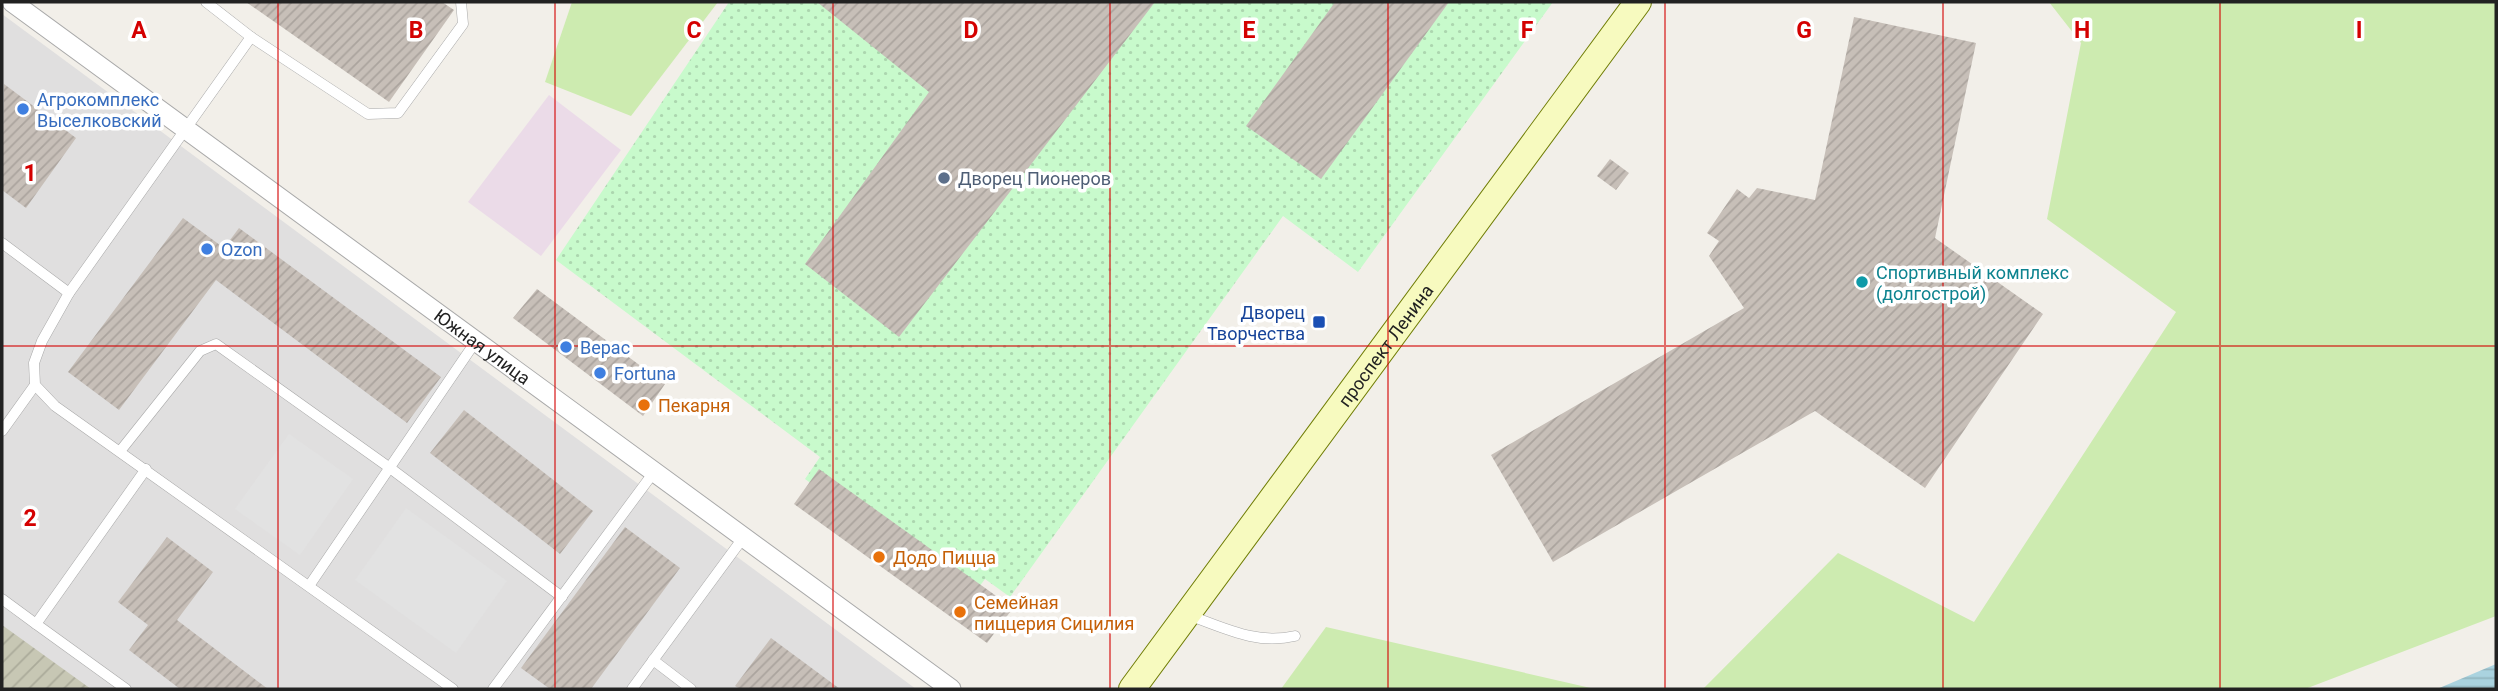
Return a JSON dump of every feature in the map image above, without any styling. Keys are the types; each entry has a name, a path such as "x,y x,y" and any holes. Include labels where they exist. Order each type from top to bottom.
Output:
{"street":[{"name":"Южная улица","path":"12,2 186,132 951,689"},
{"name":"проспект Ленина","path":"1132,689 1638,2"}],"lane":[{"path":"206,2 251,37 369,114 398,113 463,24 461,2"},
{"path":"2,431 35,385 34,363 69,293 251,37"},
{"path":"2,243 69,293"},
{"path":"309,586 476,341"},
{"path":"121,450 200,351 216,344 390,468 562,597"},
{"path":"35,385 55,405 453,689"},
{"path":"36,624 146,469"},
{"path":"493,689 654,472"},
{"path":"632,689 743,538"},
{"path":"2,599 126,689"},
{"path":"1188,615 1242,635 1273,641 1295,636"},
{"path":"653,660 691,689"}],"shaded area":[{"path":"2,14 916,689 2,689"},
{"path":"549,95 621,150 541,256 468,202"},
{"path":"289,434 353,479 300,555 235,509"},
{"path":"406,508 507,581 456,653 355,580"},
{"path":"2,625 91,689 2,689"}],"green space":[{"path":"572,2 718,2 631,116 545,82"},
{"path":"729,2 1553,2 1358,272 1283,216 1010,597 985,579 970,599 805,479 820,457 556,260"},
{"path":"2049,2 2496,2 2496,616 2305,689 1703,689 1838,553 1974,622 2176,312 2047,219 2081,43"},
{"path":"1326,627 1595,689 1281,689"}],"water":[{"path":"2496,664 2496,689 2437,689"}],"building":[{"path":"246,2 442,2 454,10 389,102"},
{"name":"Дворец Пионеров","path":"817,2 1155,2 899,337 805,264 929,92"},
{"path":"1335,2 1449,2 1321,179 1246,126"},
{"name":"Спортивный комплекс (долгострой)","path":"1854,17 1976,43 1935,238 2043,314 1925,488 1815,411 1553,562 1491,455 1744,308 1709,256 1719,241 1707,233 1737,189 1749,198 1757,188 1815,200"},
{"path":"4,84 76,138 26,208 2,190"},
{"path":"1610,159 1629,173 1616,190 1597,176"},
{"path":"183,218 224,248 239,228 441,377 407,423 216,280 119,410 68,372"},
{"path":"537,289 665,384 643,416 513,318"},
{"path":"464,410 593,511 560,554 430,453"},
{"path":"819,469 1013,608 987,643 794,504"},
{"path":"625,527 680,568 591,689 550,689 521,668"},
{"path":"167,537 213,572 177,620 268,689 180,689 129,650 148,625 118,602"},
{"path":"771,638 840,689 740,689 735,686"}],"place":[{"name":"Агрокомплекс Выселковский","path":"23,109"},
{"name":"Дворец Пионеров","path":"944,178"},
{"name":"Ozon","path":"207,249"},
{"name":"Спортивный комплекс (долгострой)","path":"1862,282"},
{"name":"Дворец Творчества","path":"1319,322"},
{"name":"Верас","path":"566,347"},
{"name":"Fortuna","path":"600,373"},
{"name":"Пекарня","path":"644,405"},
{"name":"Додо Пицца","path":"879,557"},
{"name":"Семейная пиццерия Сицилия","path":"960,612"}]}
